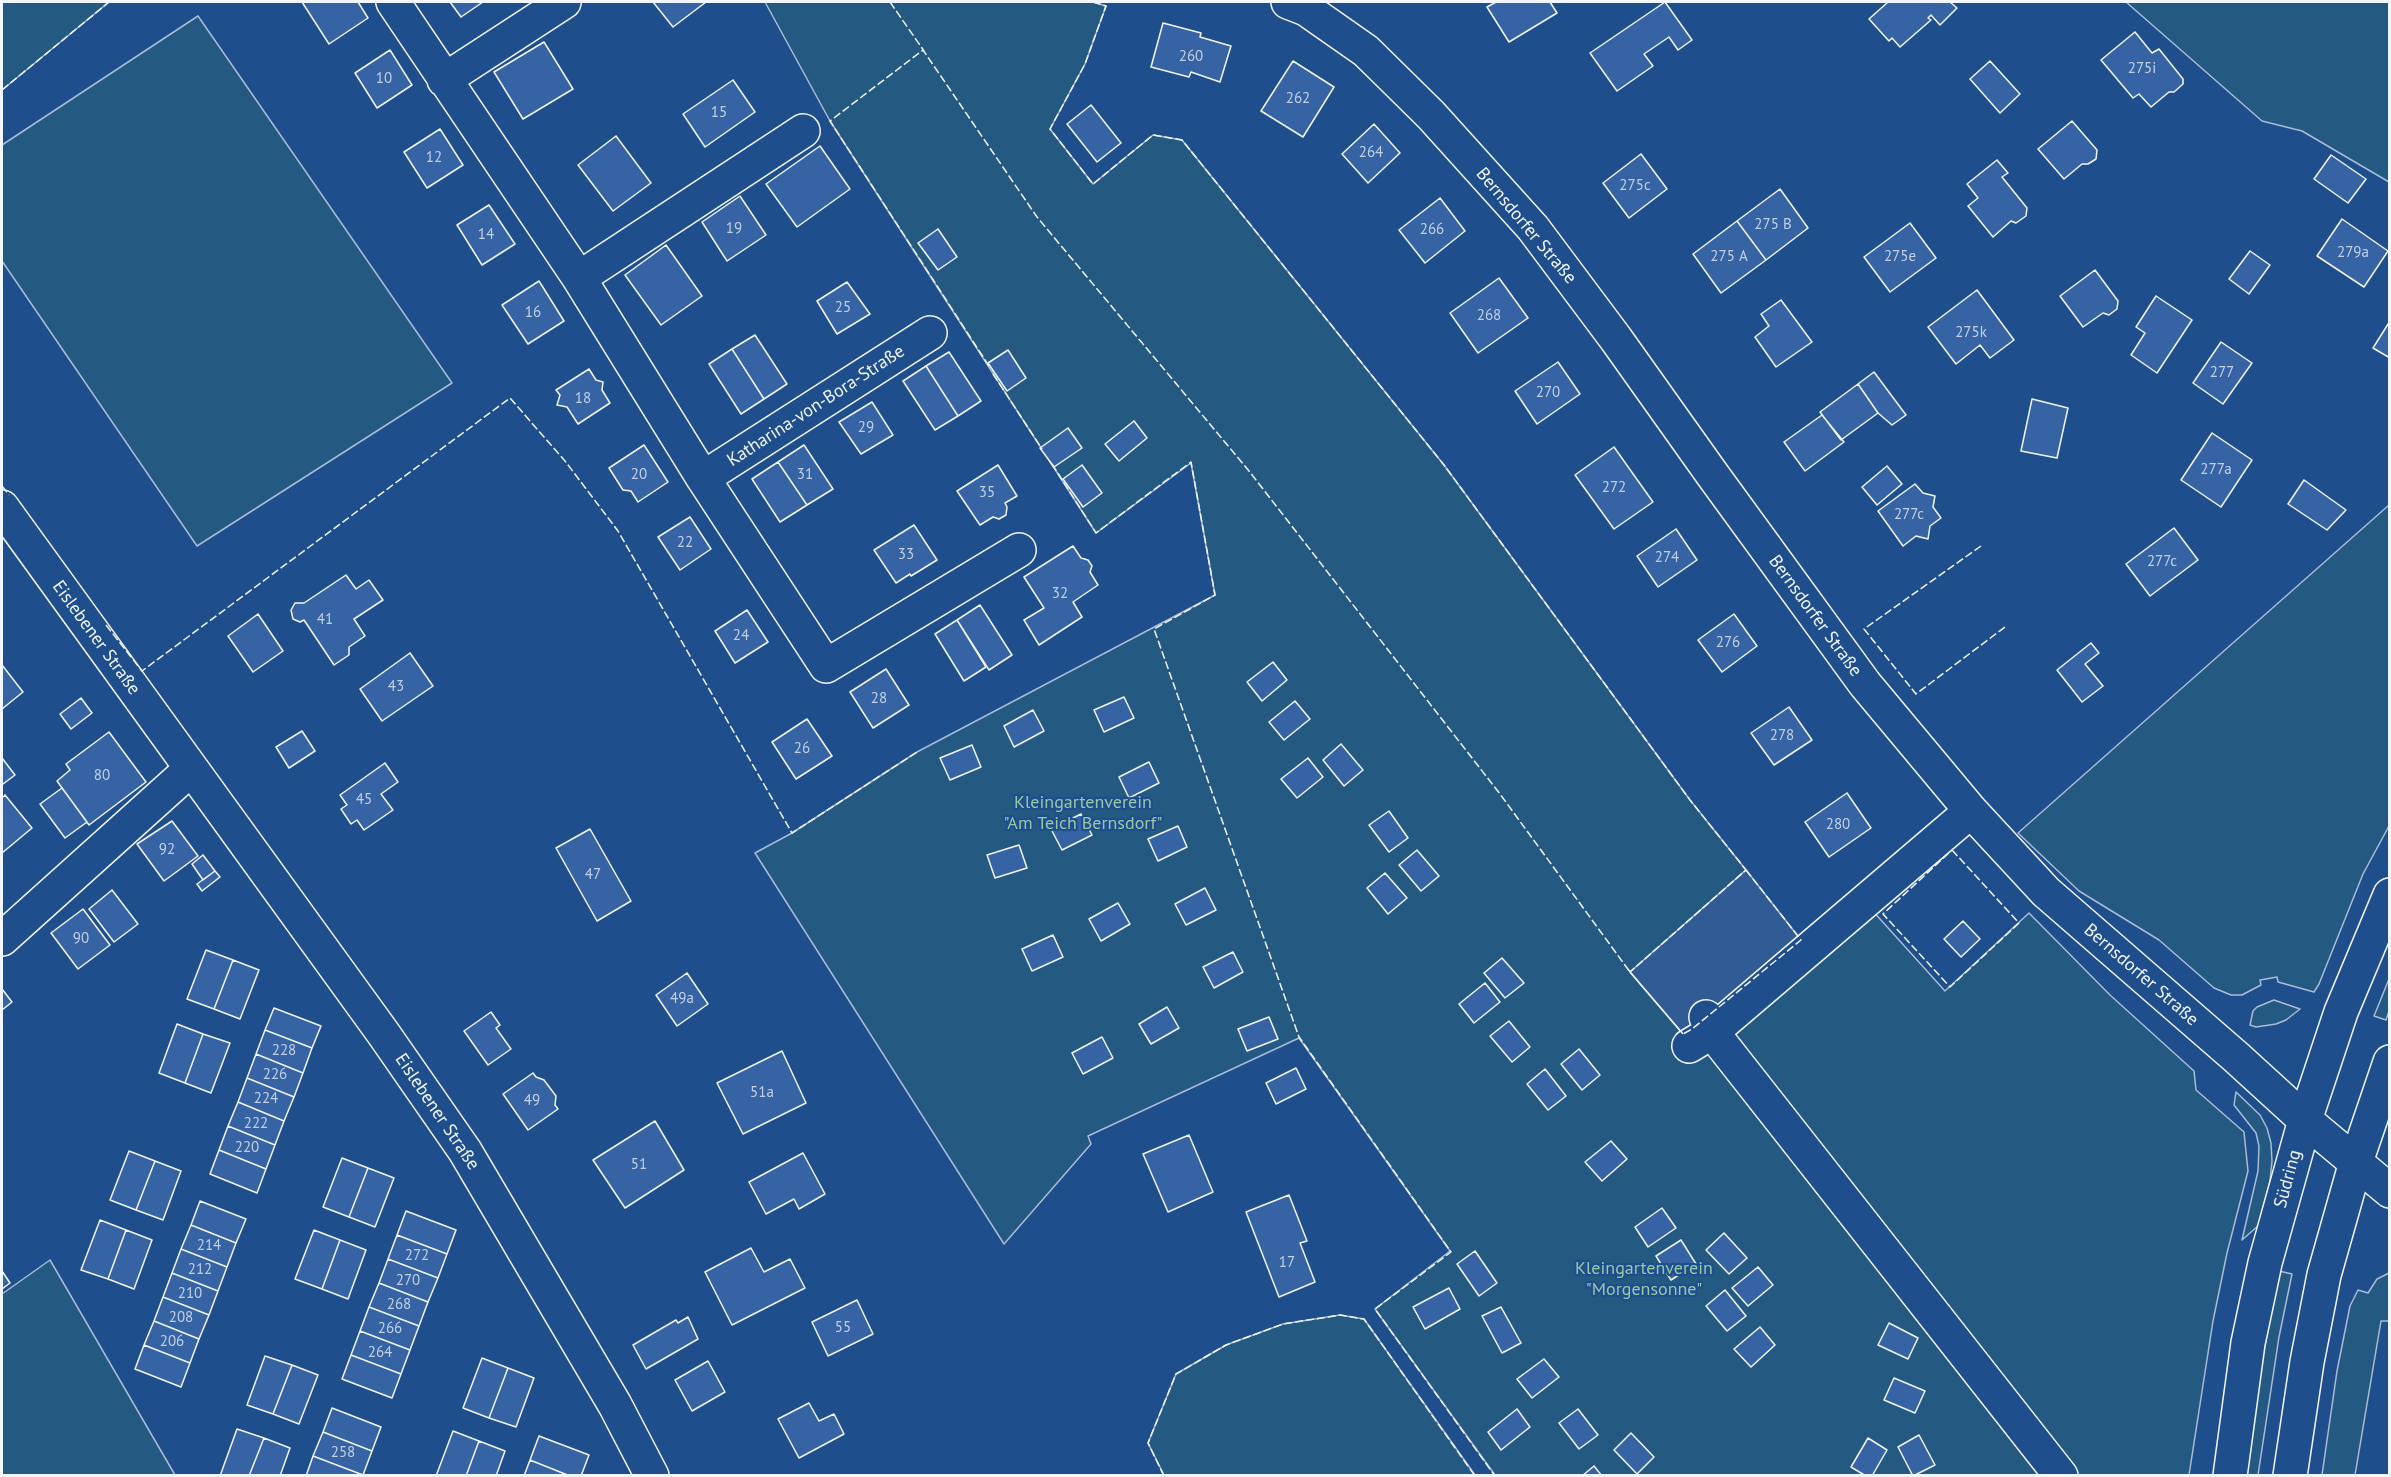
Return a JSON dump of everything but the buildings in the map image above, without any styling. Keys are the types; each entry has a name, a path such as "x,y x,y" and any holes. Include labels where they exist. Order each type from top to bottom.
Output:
{"street":[{"path":"393,2 444,81 579,278 703,478 826,666 1019,549"},
{"path":"444,81 564,2"},
{"name":"Bernsdorfer Straße","path":"1304,4 1366,51 1431,116 1533,228 1865,684 1971,811 2046,892 2305,1120 2390,1191"},
{"path":"579,278 803,131"},
{"name":"Katharina-von-Bora-Straße","path":"703,478 930,333"},
{"name":"Eislebener Straße","path":"2,507 383,1033 465,1151 615,1405 652,1476"},
{"path":"2,939 191,769"},
{"path":"1971,811 1702,1032 2061,1476"},
{"name":"Südring","path":"2230,1476 2241,1387 2263,1274 2305,1120 2344,1005 2390,895"},
{"path":"2290,1476 2307,1362 2324,1275 2356,1162 2390,1062"}],"green space":[{"path":"2,2 109,2 2,90"},
{"path":"765,2 1093,2 1106,6 1085,64 1050,129 1093,184 1153,135 1182,140 1444,465 1690,800 1746,870 1631,972 1708,1047 2055,1475 1495,1475 1375,1309 1450,1251 1299,1038 1088,1136 1091,1144 1004,1244 755,853 792,833 917,752 1215,595 1191,463 1096,533 830,121"},
{"path":"2126,2 2389,2 2389,182 2302,131 2262,121"},
{"path":"198,16 452,383 197,546 2,261 2,145"},
{"path":"2389,505 2389,826 2363,874 2314,992 2278,982 2277,977 2260,980 2261,985 2242,995 2231,995 2214,988 2159,940 2079,891 2018,833"},
{"path":"1871,909 1945,991 2029,913 2110,995 2194,1071 2196,1090 2244,1132 2248,1171 2227,1253 2213,1321 2189,1475 2076,1475 1735,1036 1742,1021"},
{"path":"2389,979 2389,1011 2386,1020 2374,1016"},
{"path":"2274,1000 2300,1009 2286,1020 2276,1024 2256,1027 2250,1025 2253,1011"},
{"path":"2236,1092 2260,1115 2267,1128 2272,1161 2270,1181 2259,1225 2242,1240 2258,1171 2259,1146 2256,1133 2234,1105"},
{"path":"50,1260 175,1475 2,1475 2,1294"},
{"path":"2279,1271 2292,1274 2279,1337 2258,1475 2245,1476 2261,1366"},
{"path":"2389,1273 2389,1321 2381,1321 2355,1475 2322,1475 2337,1371 2350,1306 2358,1290 2368,1293 2377,1279"},
{"path":"1340,1315 1364,1319 1475,1475 1164,1475 1148,1443 1176,1374 1226,1345 1283,1324"}],"shaded area":[{"path":"1746,870 1801,940 1683,1034 1630,972"}],"fence":[{"path":"2,90 109,2"},
{"path":"890,2 924,51"},
{"path":"1093,2 1106,6 1085,64 1050,129 1093,184 1153,135 1182,140 1444,465 1690,800 1746,870 1630,972 1629,969"},
{"path":"989,366 830,121 923,50 1037,217 1249,471 1500,794 1630,972 1683,1034"},
{"path":"993,374 1042,449"},
{"path":"106,625 142,671 510,398 565,461 618,531 792,833 917,752"},
{"path":"1052,464 1096,533 1191,462 1215,595 1154,629 1299,1037 1451,1252 1375,1309 1495,1476"},
{"path":"2,486 9,495"},
{"path":"1981,546 1864,629 1916,694 2005,627"},
{"path":"1952,850 2019,923 1950,987 1883,914 1952,850"},
{"path":"1746,870 1801,940 1683,1034 1630,972 1746,870"},
{"path":"2390,1119 2390,1134"},
{"path":"1164,1476 1148,1443 1176,1374 1226,1345 1283,1324 1340,1315 1364,1319 1475,1476"}],"park label":[{"name":"Kleingartenverein \"Am Teich Bernsdorf\"","path":"1083,813"},
{"name":"Kleingartenverein \"Morgensonne\"","path":"1644,1279"}]}
